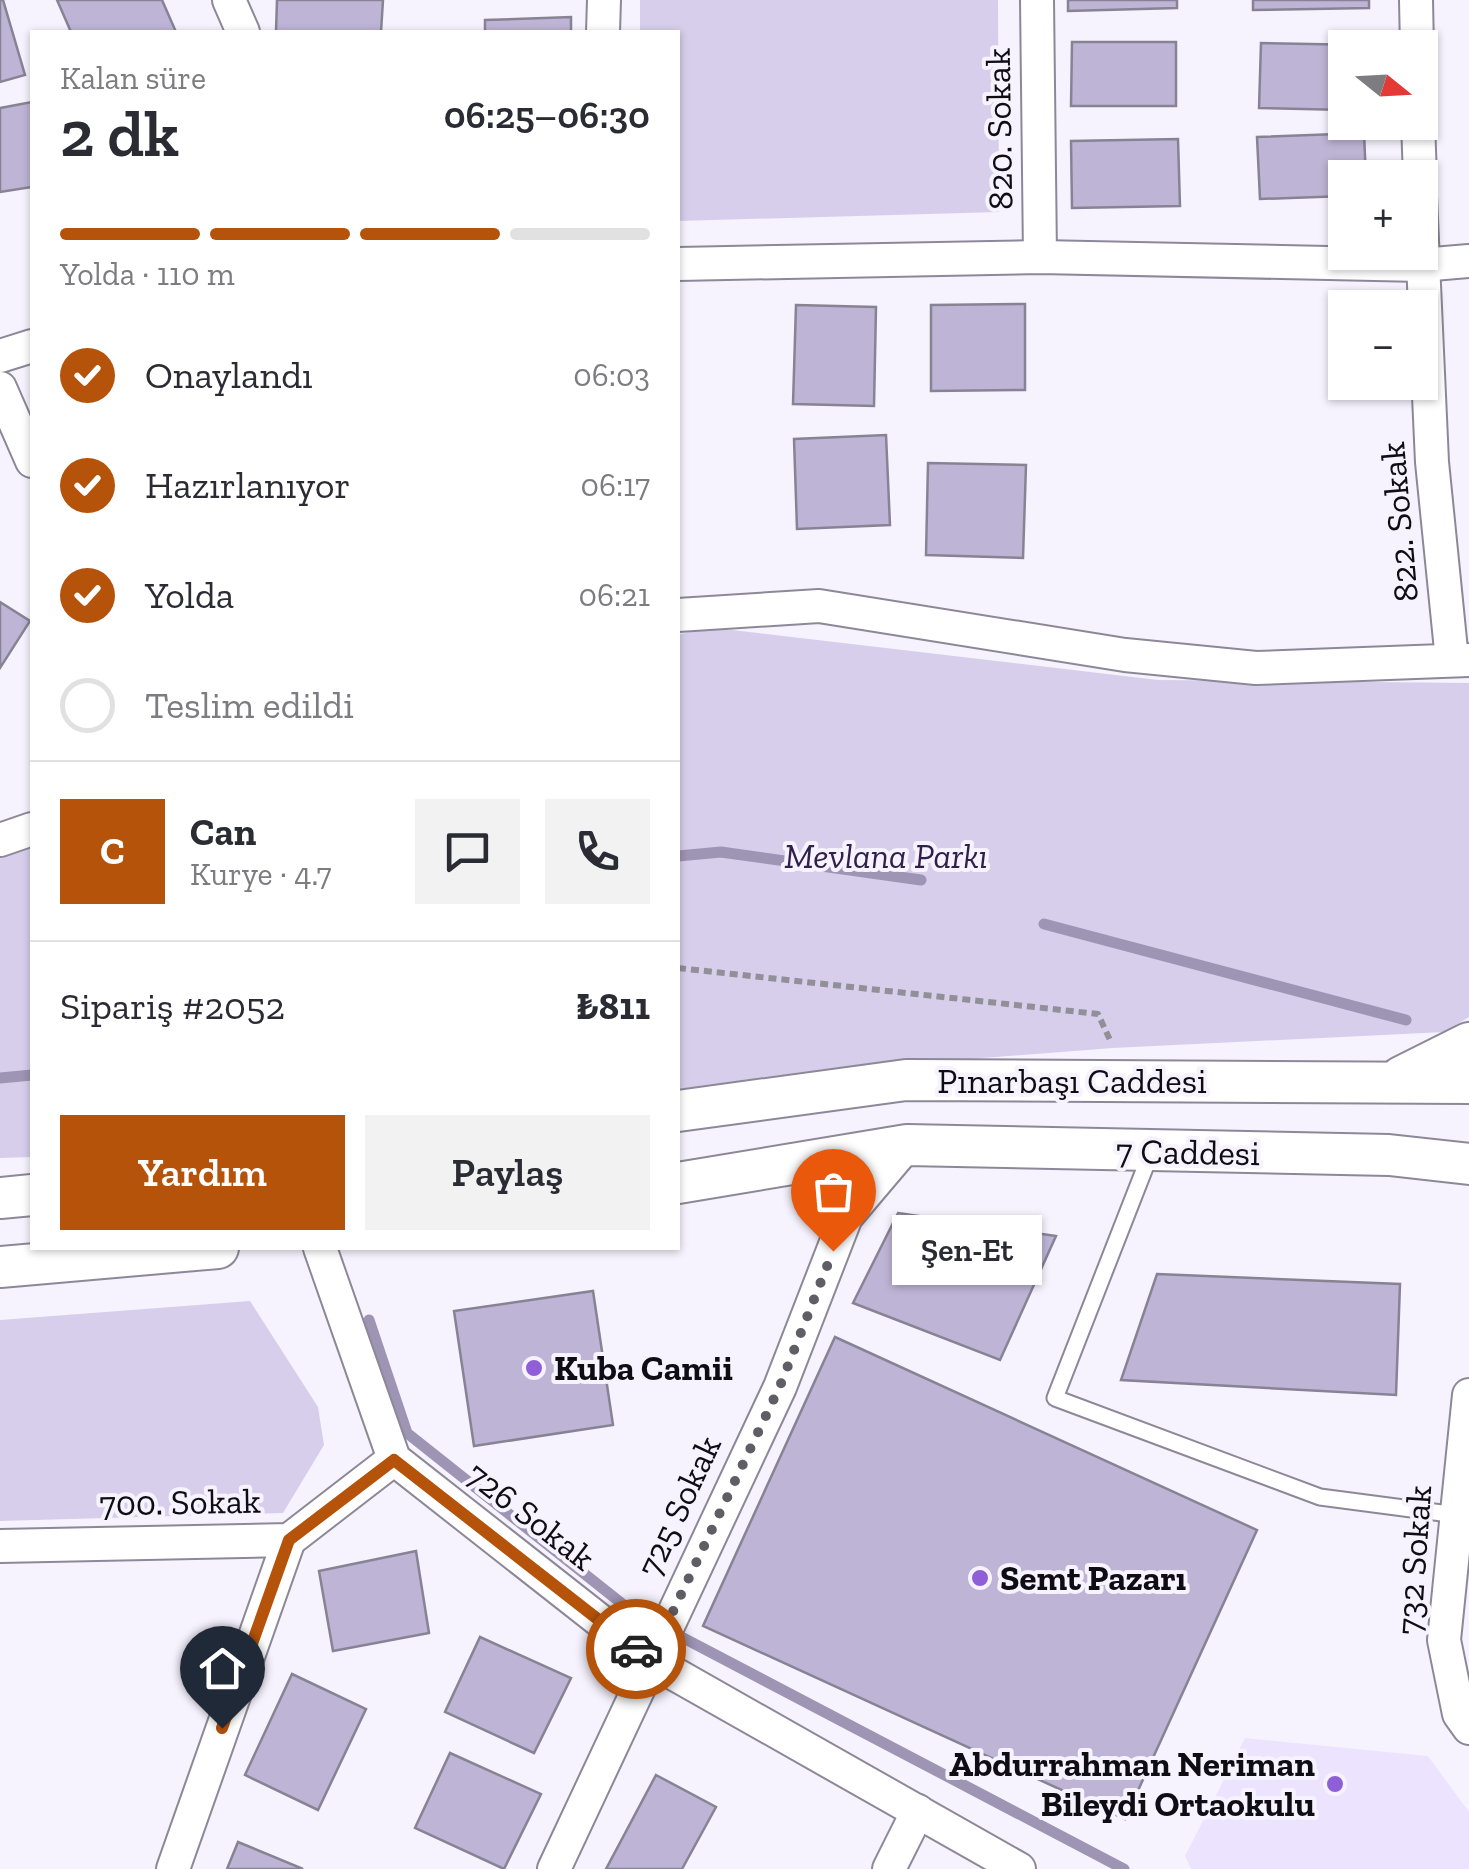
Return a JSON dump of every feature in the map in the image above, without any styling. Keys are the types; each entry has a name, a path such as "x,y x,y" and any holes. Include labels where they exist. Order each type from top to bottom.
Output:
{"street":[{"path":"229,0 243,30"},
{"path":"603,30 604,0"},
{"name":"820. Sokak","path":"1037,0 1040,257"},
{"path":"1416,0 1417,30"},
{"path":"680,264 1040,257 1328,263"},
{"path":"1438,264 1469,261"},
{"name":"822. Sokak","path":"1422,270 1432,462 1460,660"},
{"path":"0,356 30,347"},
{"path":"0,388 30,456"},
{"path":"680,615 819,606 1125,655 1256,668 1460,660"},
{"path":"0,840 30,830"},
{"path":"1390,1083 1469,1043"},
{"name":"Pınarbaşı Caddesi","path":"680,1111 906,1080 1469,1083"},
{"path":"680,1183 907,1145"},
{"name":"7 Caddesi","path":"907,1145 1388,1155 1469,1164"},
{"name":"725 Sokak","path":"554,1869 780,1386 846,1218 907,1145"},
{"path":"0,1198 30,1195"},
{"path":"0,1267 195,1250"},
{"path":"321,1250 394,1460"},
{"name":"732 Sokak","path":"1469,1395 1444,1640 1459,1714 1469,1728"},
{"name":"700. Sokak","path":"0,1546 289,1540 394,1460"},
{"name":"726 Sokak","path":"394,1460 656,1648 1019,1869"},
{"path":"173,1869 289,1540"},
{"path":"888,1869 918,1811"}],"lane":[{"path":"1151,1151 1055,1398 1320,1497 1457,1515"}],"path":[{"path":"680,968 1098,1014 1114,1048"}],"shaded area":[{"name":"Abdurrahman Neriman Bileydi Ortaokulu","path":"1245,1738 1428,1756 1469,1812 1469,1869 1191,1869 1185,1856"}],"green space":[{"path":"640,0 998,0 999,212 680,221 680,30 640,30"},
{"name":"Mevlana Parkı","path":"707,627 1158,680 1469,683 1469,1017 1444,1032 1113,1048 905,1064 680,1089 680,634"},
{"path":"30,846 30,1157 0,1158 0,857"},
{"path":"250,1301 318,1407 324,1445 283,1513 0,1521 0,1320"}],"building":[{"path":"0,0 25,75 0,82"},
{"path":"57,0 162,0 175,30 70,30"},
{"path":"277,0 383,0 381,30 276,30"},
{"path":"1068,0 1177,0 1177,8 1068,11"},
{"path":"1253,0 1369,0 1369,8 1253,10"},
{"path":"571,17 571,30 485,30 485,20"},
{"path":"1072,42 1176,42 1176,106 1071,106"},
{"path":"1261,43 1328,44 1328,110 1259,108"},
{"path":"30,102 30,187 0,192 0,108"},
{"path":"1328,134 1328,140 1364,140 1365,160 1328,160 1328,197 1260,199 1257,137"},
{"path":"1178,139 1180,206 1072,208 1071,141"},
{"path":"1025,304 1025,390 931,391 931,305"},
{"path":"796,305 876,307 874,406 793,404"},
{"path":"886,435 890,525 797,529 794,439"},
{"path":"928,463 1026,465 1023,558 926,555"},
{"path":"0,602 30,621 0,668"},
{"path":"898,1213 1056,1236 1000,1360 853,1303"},
{"path":"1157,1274 1400,1284 1396,1395 1121,1380"},
{"name":"Kuba Camii","path":"593,1291 613,1425 474,1446 454,1311"},
{"name":"Semt Pazarı","path":"835,1337 1257,1530 1125,1819 703,1626"},
{"path":"416,1551 429,1633 333,1651 319,1571"},
{"path":"480,1637 571,1678 534,1753 445,1712"},
{"path":"292,1674 366,1709 318,1810 245,1775"},
{"path":"450,1753 541,1794 504,1869 415,1828"},
{"path":"656,1775 716,1807 682,1869 606,1869"},
{"path":"238,1842 303,1869 227,1869"}],"waterway":[{"path":"680,856 721,852 921,880"},
{"path":"1044,924 1406,1020"},
{"path":"0,1078 30,1075"},
{"path":"369,1320 407,1433 630,1610 1124,1869"}],"way so far":[{"path":"636,1649 650,1660 780,1386 833,1251"}],"place":[{"name":"Şen-Et","path":"833,1251"},
{"name":"Kuba Camii","path":"534,1368"},
{"name":"Semt Pazarı","path":"980,1578"},
{"name":"Abdurrahman Neriman Bileydi Ortaokulu","path":"1335,1784"}],"route":[{"path":"222,1728 289,1540 394,1460 636,1649"}]}
